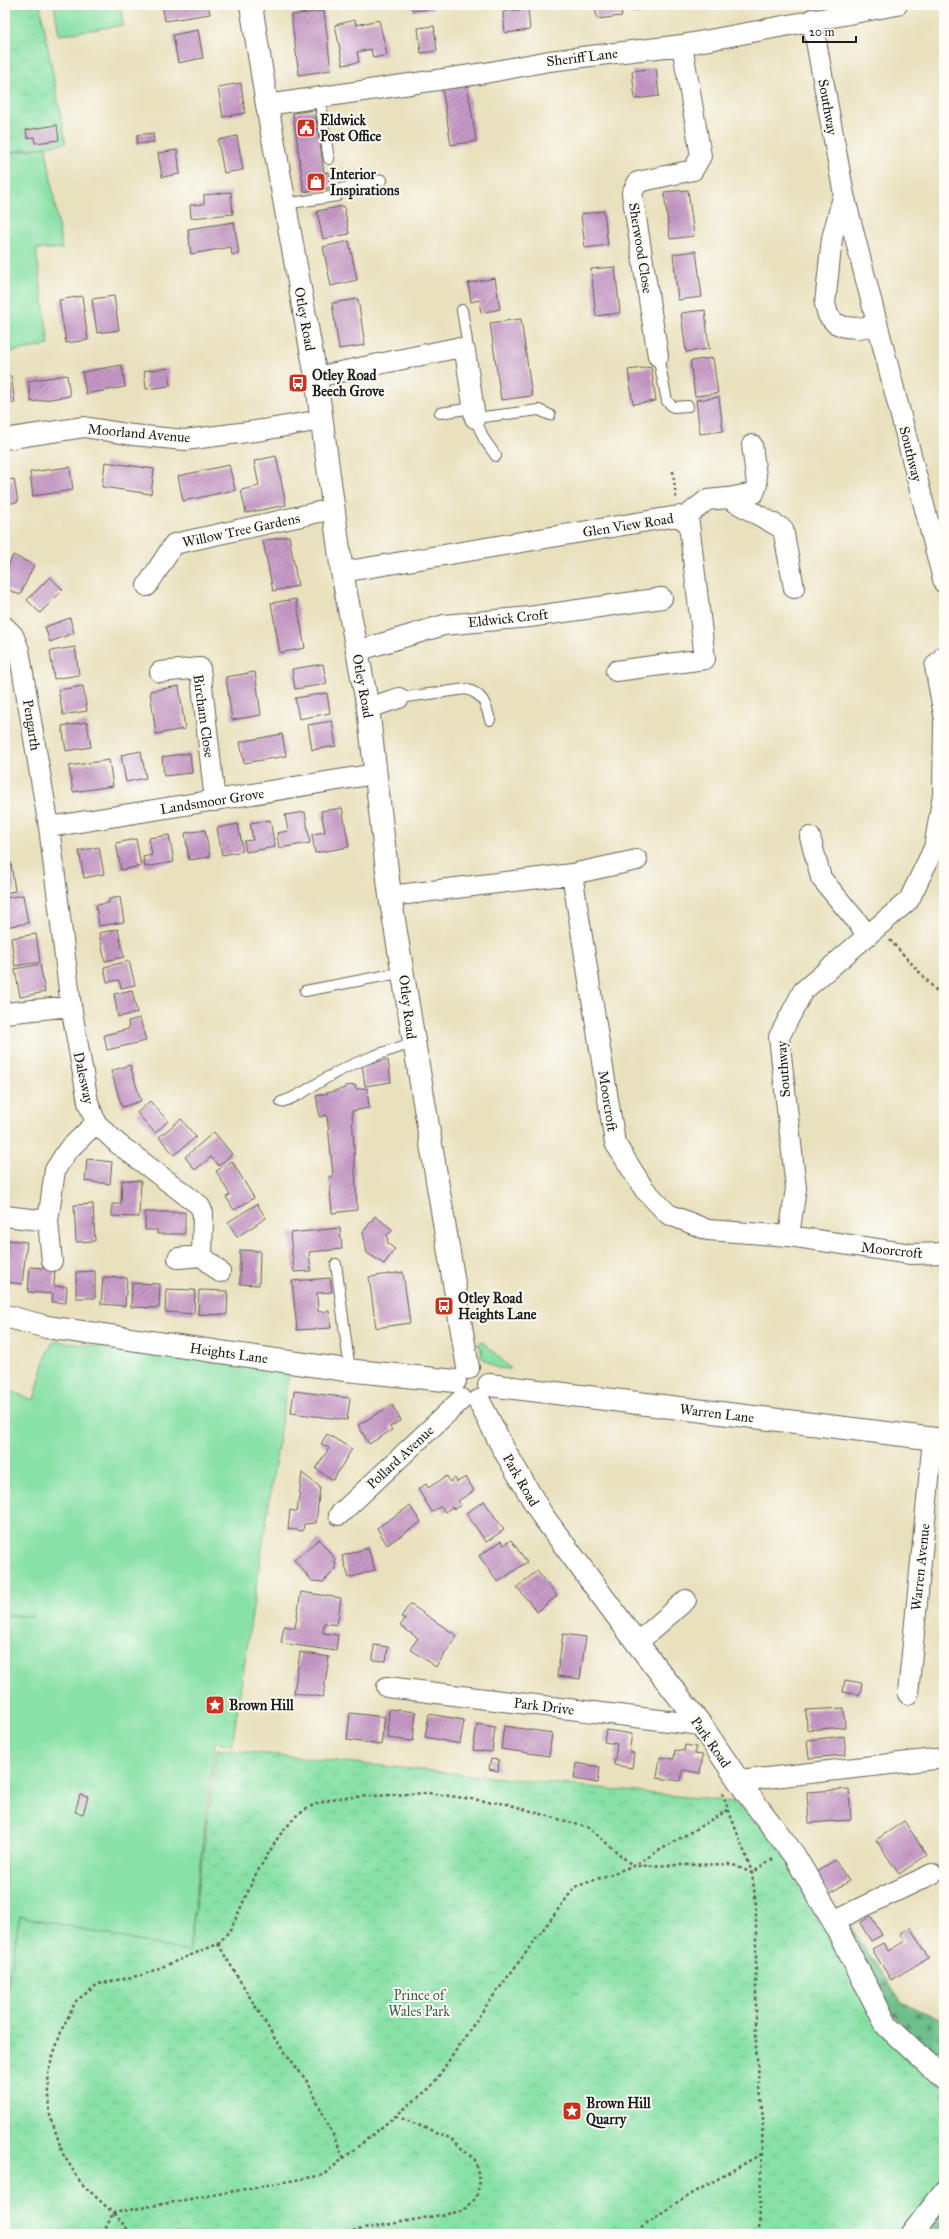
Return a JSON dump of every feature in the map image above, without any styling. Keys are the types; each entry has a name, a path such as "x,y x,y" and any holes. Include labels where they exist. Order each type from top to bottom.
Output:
{"street":[{"name":"Otley Road","path":"251,5 266,105 316,377 342,572 368,708 390,896 404,972 413,1043 471,1387"},
{"name":"Sheriff Lane","path":"266,105 485,73 549,61 682,45 897,5"},
{"name":"Southway","path":"812,20 844,195 944,583"},
{"name":"Sherwood Close","path":"658,356 632,193 638,182 693,170 701,156 682,45"},
{"name":"Southway","path":"844,195 832,238 825,304 828,315 835,323 845,327 858,328 877,325"},
{"path":"316,377 456,348 465,351 474,413"},
{"name":"Moorland Avenue","path":"5,439 84,428 185,440 263,430 321,420"},
{"path":"681,517 707,500 754,493 757,485 752,445"},
{"path":"728,498 783,529 794,588"},
{"name":"Willow Tree Gardens","path":"147,586 174,544 333,509"},
{"name":"Glen View Road","path":"342,572 681,517 689,524 705,659 616,672"},
{"name":"Eldwick Croft","path":"356,650 444,625 529,616 662,598"},
{"name":"Pengarth","path":"5,627 13,635 19,650 49,827"},
{"path":"944,656 935,666 944,715"},
{"name":"Bircham Close","path":"160,672 200,668 215,800"},
{"path":"368,708 399,698"},
{"name":"Southway","path":"789,1236 796,1188 779,1037 803,991 909,900 934,848 943,795 944,722"},
{"name":"Landsmoor Grove","path":"49,827 375,774"},
{"name":"Dalesway","path":"49,827 70,1006 88,1102 96,1123 117,1143 199,1205 203,1213 202,1256"},
{"path":"810,837 821,878 873,931"},
{"path":"390,896 572,874 637,860"},
{"name":"Moorcroft","path":"572,874 615,1143 644,1189 668,1214 708,1230 789,1236 911,1254 944,1253"},
{"path":"5,1013 70,1006"},
{"path":"52,1261 48,1221 55,1170 66,1151 96,1123"},
{"path":"5,1216 48,1221"},
{"path":"178,1258 202,1256 220,1272"},
{"name":"Heights Lane","path":"5,1316 47,1327 471,1387"},
{"name":"Warren Lane","path":"471,1387 938,1440"},
{"name":"Pollard Avenue","path":"339,1515 471,1387"},
{"name":"Park Road","path":"471,1387 502,1448 542,1515 700,1725 729,1784 794,1855 833,1921 887,2026 944,2079"},
{"name":"Warren Avenue","path":"908,1694 938,1440"},
{"path":"637,1643 686,1600"},
{"name":"Park Drive","path":"388,1687 700,1725"},
{"path":"729,1784 944,1758"},
{"path":"833,1921 932,1874"},
{"path":"912,2234 944,2193"}],"lane":[{"path":"319,98 329,159"},
{"path":"285,204 337,196 341,189 382,180"},
{"path":"462,310 467,341 465,351"},
{"path":"658,356 667,401 673,407 688,406"},
{"path":"440,413 539,410 550,415"},
{"path":"474,413 484,439 496,456"},
{"path":"399,698 466,689 476,692 483,698 490,720"},
{"path":"306,991 404,972"},
{"path":"280,1102 295,1098 329,1076 368,1057 413,1043"},
{"path":"336,1264 350,1371"}],"path":[{"path":"673,471 681,517"},
{"path":"873,931 944,999"},
{"path":"729,1784 728,1810 752,1873 756,1905 756,2048 763,2118 759,2234"},
{"path":"143,2234 132,2233 81,2183 63,2154 50,2115 48,2071 62,2029 76,2001 98,1984 142,1975 218,1944 231,1929 256,1874 279,1836 296,1816 313,1805 336,1798 428,1793 507,1804 589,1828 633,1866 731,1864 752,1873"},
{"path":"113,2213 322,2175 431,2087 486,2006 575,1887 633,1866 728,1810"},
{"path":"752,1873 776,1856"},
{"path":"218,1944 275,2039 309,2084 344,2158"},
{"path":"335,2234 463,2211 476,2198 480,2181 475,2160 450,2138 396,2116"},
{"path":"631,2234 676,2203 762,2154"},
{"path":"102,2234 113,2213"}],"green space":[{"path":"5,5 40,5 66,143 5,153"},
{"path":"54,5 120,5 123,25 59,35"},
{"path":"46,147 62,249 36,249 49,345 5,353 5,154"},
{"path":"54,1341 289,1372 232,1745 215,1742 189,1952 20,1916 5,2001 5,1616 33,1616 5,1615 5,1389 34,1400 47,1353"},
{"path":"483,1342 511,1369 497,1368 482,1358 481,1348 477,1345"},
{"name":"Prince of Wales Park","path":"217,1749 735,1802 776,1842 881,2031 944,2088 944,2170 932,2195 896,2234 8,2234 5,2220 5,2001 20,1916 189,1952"},
{"path":"850,1926 902,2003 944,2021 944,2070 882,2003 843,1930"},
{"path":"944,2210 944,2234 926,2234"}],"building":[{"path":"162,5 208,5 210,14 165,21"},
{"path":"297,5 328,5 328,6 298,11"},
{"path":"412,5 434,5 434,9 413,11"},
{"path":"595,5 620,5 622,16 597,19"},
{"path":"630,5 655,5 656,8 631,11"},
{"path":"528,9 530,30 505,33 503,12"},
{"path":"324,11 331,70 299,75 291,15"},
{"path":"355,20 356,25 379,20 387,55 373,58 371,49 357,52 359,62 343,65 335,25"},
{"path":"434,26 437,51 421,53 418,28"},
{"path":"198,30 203,58 178,63 173,35"},
{"path":"656,68 659,96 635,99 632,71"},
{"path":"241,83 245,113 223,117 218,87"},
{"path":"467,83 476,141 451,145 442,87"},
{"path":"315,110 324,173 328,172 330,188 304,192 293,113"},
{"path":"57,125 59,140 35,143 34,137 27,138 26,130"},
{"path":"153,133 154,142 137,144 137,135"},
{"path":"237,136 243,170 224,173 218,140"},
{"path":"177,150 180,174 162,177 158,153"},
{"path":"688,190 694,236 670,239 664,192"},
{"path":"231,192 233,214 191,218 190,205 204,204 204,195"},
{"path":"344,206 349,234 323,239 317,211"},
{"path":"604,211 608,245 585,248 581,214"},
{"path":"234,222 239,254 232,255 231,247 191,254 188,229"},
{"path":"349,241 357,280 331,286 323,247"},
{"path":"696,251 702,297 678,300 673,254"},
{"path":"615,267 620,313 596,316 591,269"},
{"path":"495,278 500,309 481,313 479,300 471,302 468,283"},
{"path":"82,296 88,340 66,343 59,300"},
{"path":"114,296 119,330 97,333 92,299"},
{"path":"358,299 365,345 339,349 332,303"},
{"path":"705,310 709,349 686,352 681,313"},
{"path":"521,319 532,396 501,400 490,323"},
{"path":"713,358 718,393 695,396 690,361"},
{"path":"122,365 125,387 86,394 82,372"},
{"path":"651,367 656,401 633,404 628,370"},
{"path":"168,368 170,386 146,389 144,371"},
{"path":"67,375 70,396 31,402 28,381"},
{"path":"5,376 11,376 15,403 5,404"},
{"path":"719,397 723,431 700,434 696,400"},
{"path":"276,456 286,505 246,513 241,490 259,486 254,461"},
{"path":"105,462 154,469 151,494 102,487"},
{"path":"229,465 235,490 183,501 178,476"},
{"path":"70,467 73,490 33,496 30,472"},
{"path":"14,479 18,502 5,504 5,481"},
{"path":"289,536 298,586 273,591 263,541"},
{"path":"13,555 34,565 20,595 5,588 5,573"},
{"path":"50,577 63,590 40,613 27,600"},
{"path":"296,599 305,648 280,653 271,603"},
{"path":"70,618 74,633 50,642 45,627"},
{"path":"75,647 79,675 54,679 50,651"},
{"path":"323,664 327,684 295,689 292,669"},
{"path":"255,672 261,715 232,720 226,677"},
{"path":"83,686 87,711 63,715 58,690"},
{"path":"179,686 185,729 156,734 150,691"},
{"path":"327,693 330,713 299,719 295,698"},
{"path":"332,721 336,746 312,750 308,725"},
{"path":"87,722 91,747 66,751 62,726"},
{"path":"282,734 286,756 244,763 240,742"},
{"path":"141,751 146,778 126,782 121,755"},
{"path":"190,753 192,773 164,776 162,757"},
{"path":"109,760 113,786 73,792 69,766"},
{"path":"342,808 349,847 315,853 312,834 325,832 321,811"},
{"path":"305,812 310,843 279,848 277,833 288,831 285,815"},
{"path":"270,820 275,847 246,852 244,841 253,840 250,823"},
{"path":"238,824 243,851 222,855 217,828"},
{"path":"205,830 210,857 189,860 185,833"},
{"path":"169,835 174,862 145,867 143,857 152,855 149,838"},
{"path":"136,839 141,866 121,870 116,843"},
{"path":"99,847 104,874 84,878 79,851"},
{"path":"11,863 15,891 5,893 5,864"},
{"path":"23,895 28,923 5,927 5,898"},
{"path":"120,897 124,922 99,926 96,905 109,903 109,899"},
{"path":"118,929 124,957 105,961 99,933"},
{"path":"36,934 40,962 15,966 11,938"},
{"path":"129,961 135,985 121,988 119,980 107,982 104,967"},
{"path":"40,964 45,992 20,997 15,969"},
{"path":"132,990 137,1013 118,1017 114,994"},
{"path":"140,1018 146,1041 107,1050 104,1035 129,1029 128,1021"},
{"path":"388,1060 391,1082 365,1086 362,1064"},
{"path":"130,1065 141,1101 122,1107 111,1071"},
{"path":"355,1085 356,1089 367,1088 369,1108 352,1111 357,1210 332,1213 329,1177 333,1176 327,1115 320,1117 316,1096 345,1088 345,1086"},
{"path":"150,1101 168,1121 155,1133 137,1113"},
{"path":"181,1119 196,1137 174,1155 159,1137"},
{"path":"214,1132 232,1154 219,1166 211,1157 195,1170 185,1157"},
{"path":"87,1159 112,1162 110,1184 85,1181"},
{"path":"232,1161 254,1198 234,1210 226,1197 230,1195 216,1171"},
{"path":"5,1177 8,1191 5,1191"},
{"path":"122,1180 141,1181 139,1217 112,1216 112,1204 121,1204"},
{"path":"93,1204 95,1241 76,1242 74,1205"},
{"path":"257,1204 266,1218 237,1237 228,1222"},
{"path":"145,1212 185,1212 185,1234 157,1234 157,1230 145,1230"},
{"path":"375,1216 393,1230 387,1235 388,1244 395,1249 384,1264 367,1253 363,1232"},
{"path":"340,1228 342,1249 309,1252 311,1271 294,1272 290,1233"},
{"path":"8,1240 27,1242 22,1284 5,1282"},
{"path":"240,1250 260,1251 259,1285 240,1284"},
{"path":"30,1267 55,1269 54,1286 67,1287 66,1303 52,1302 53,1294 28,1292"},
{"path":"95,1271 95,1298 76,1298 76,1272"},
{"path":"403,1272 410,1323 376,1328 369,1277"},
{"path":"103,1277 127,1278 125,1306 101,1304"},
{"path":"330,1278 332,1292 317,1293 318,1312 329,1311 331,1328 297,1330 292,1281"},
{"path":"132,1283 160,1284 159,1308 131,1307"},
{"path":"166,1289 195,1290 194,1314 165,1312"},
{"path":"199,1290 228,1291 227,1315 198,1314"},
{"path":"294,1391 350,1398 347,1420 291,1413"},
{"path":"392,1405 401,1420 390,1427 392,1430 369,1444 358,1425"},
{"path":"327,1434 352,1449 333,1480 316,1469 329,1448 321,1444"},
{"path":"302,1473 320,1487 316,1523 304,1524 303,1531 288,1529 290,1510 297,1512"},
{"path":"447,1476 450,1482 455,1478 457,1482 466,1477 474,1491 458,1501 461,1505 454,1509 452,1507 445,1512 441,1506 432,1512 418,1489 426,1484 428,1488"},
{"path":"484,1501 504,1530 486,1542 466,1513"},
{"path":"410,1506 421,1522 387,1545 377,1528"},
{"path":"319,1539 335,1559 336,1569 323,1582 312,1581 294,1560"},
{"path":"511,1540 527,1562 498,1582 479,1556 501,1541 504,1545"},
{"path":"368,1548 375,1570 349,1578 342,1556"},
{"path":"537,1571 557,1596 537,1612 517,1587"},
{"path":"301,1592 341,1598 337,1625 324,1623 323,1633 338,1635 336,1651 281,1643 284,1626 295,1628"},
{"path":"410,1604 457,1636 436,1667 410,1649 418,1638 400,1626 405,1619 401,1617"},
{"path":"563,1634 586,1637 580,1679 557,1676"},
{"path":"374,1645 388,1647 386,1661 373,1660"},
{"path":"300,1652 329,1657 323,1697 294,1693"},
{"path":"845,1680 862,1683 860,1695 843,1692"},
{"path":"844,1708 845,1727 807,1730 806,1710"},
{"path":"389,1709 416,1712 413,1741 387,1738"},
{"path":"350,1713 385,1717 381,1745 347,1740"},
{"path":"429,1714 464,1720 460,1744 425,1737"},
{"path":"477,1724 495,1727 492,1752 473,1750"},
{"path":"504,1726 552,1733 549,1756 501,1749"},
{"path":"606,1730 632,1734 629,1752 634,1753 632,1768 614,1765 617,1744 604,1742"},
{"path":"844,1736 846,1755 809,1758 807,1740"},
{"path":"685,1745 696,1747 694,1754 703,1755 700,1773 683,1770 681,1781 657,1778 660,1757 674,1759 675,1750 684,1751"},
{"path":"491,1759 499,1760 498,1771 489,1769"},
{"path":"576,1763 600,1767 598,1783 574,1779"},
{"path":"849,1789 851,1820 809,1823 807,1792"},
{"path":"80,1795 88,1797 83,1814 75,1812"},
{"path":"904,1821 927,1855 899,1874 876,1840"},
{"path":"835,1860 849,1881 829,1894 815,1873"},
{"path":"871,1916 882,1935 871,1941 860,1923"},
{"path":"910,1927 928,1958 891,1980 872,1949 883,1943 888,1951 905,1941 900,1933"}],"place":[{"name":"Eldwick Post Office","path":"306,128"},
{"name":"Interior Inspirations","path":"316,182"},
{"name":"Otley Road Beech Grove","path":"298,383"},
{"name":"Otley Road Heights Lane","path":"444,1306"},
{"name":"Brown Hill","path":"215,1705"},
{"name":"Brown Hill Quarry","path":"572,2111"}]}
